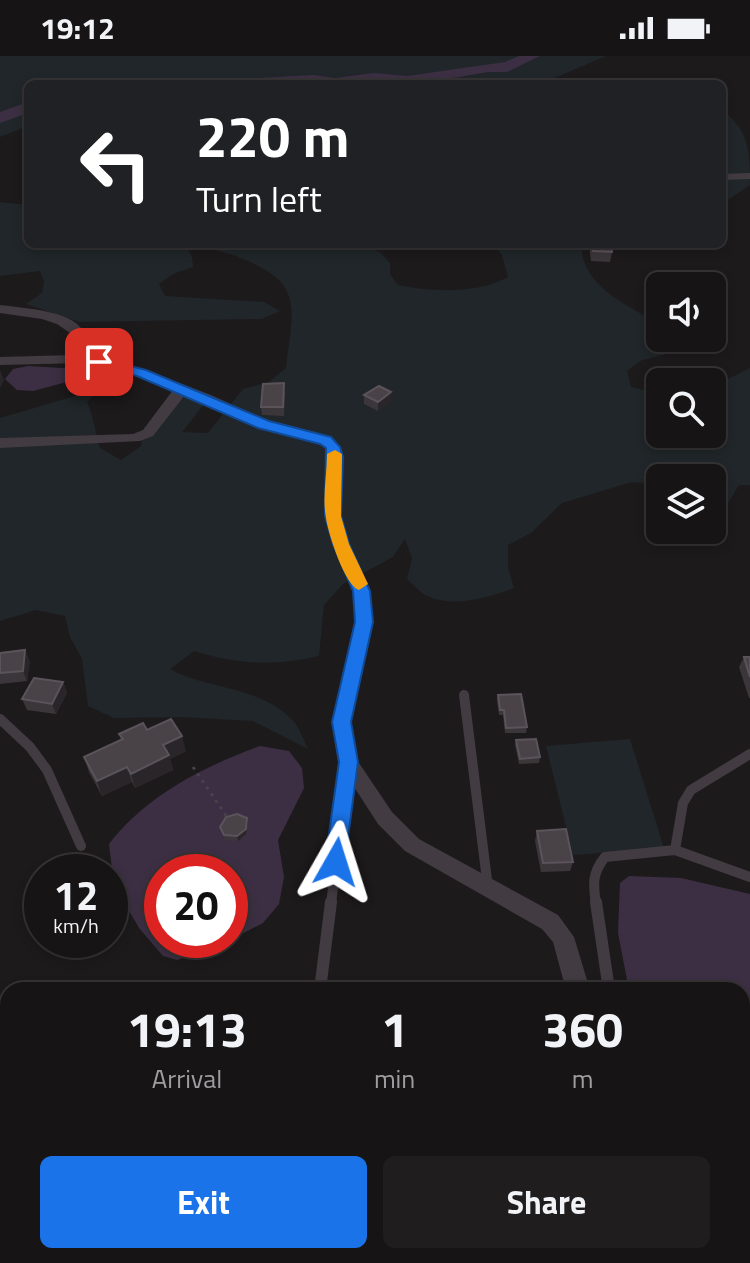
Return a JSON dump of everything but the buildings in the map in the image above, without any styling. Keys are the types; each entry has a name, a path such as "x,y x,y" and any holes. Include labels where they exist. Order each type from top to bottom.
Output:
{"street":[{"path":"726,177 750,176"},
{"path":"0,309 62,321 76,331 82,359"},
{"path":"0,361 82,359 116,364 263,424 325,441 333,447 336,457 333,516 341,544 362,591 364,622 341,722 348,762 385,818 412,845 550,922 563,937 576,982"},
{"path":"0,443 135,438 148,433 181,390"}],"lane":[{"path":"464,695 488,888"},
{"path":"0,719 30,747 47,770 81,846"},
{"path":"675,850 683,803 691,790 750,754"},
{"path":"321,982 348,762"},
{"path":"608,982 593,883 596,868 605,857 675,850 750,877"}],"path":[{"path":"193,767 230,822"}],"shaded area":[{"path":"0,56 606,56 543,80 24,80 24,128 0,137"},
{"path":"726,114 743,134 750,162 750,185 726,201"},
{"path":"0,202 24,205 24,248 187,248 193,267 173,274 159,284 165,296 264,302 280,311 262,319 79,322 26,304 42,293 44,282 40,271 0,276"},
{"path":"212,248 371,248 390,263 390,274 398,285 439,290 469,289 508,277 497,248 582,248 589,272 598,283 621,302 646,316 646,352 674,352 640,361 627,371 631,387 646,391 646,448 726,448 726,380 750,368 750,485 739,485 726,507 726,464 646,464 646,483 632,482 562,503 531,533 508,545 508,567 514,588 471,600 437,600 424,595 407,579 412,558 405,539 393,557 343,584 324,605 319,656 256,662 194,651 170,669 267,701 294,722 308,749 253,721 182,717 114,718 88,706 82,659 70,637 65,616 36,610 0,621 0,418 102,388 87,402 100,448 121,460 141,446 143,435 153,418 197,389 205,403 182,432 208,433 243,389 269,382 286,368 292,315 290,302 286,289 263,269"},
{"path":"28,366 79,369 78,379 33,391 17,390 5,379 13,369"},
{"path":"630,739 664,848 573,855 546,746"},
{"path":"260,746 289,751 302,768 304,788 278,840 284,877 279,904 263,923 248,931 248,854 144,854 144,934 128,909 128,854 110,854 109,844 141,811 177,784"},
{"path":"629,876 681,878 750,894 750,982 627,982 618,933 620,883"}],"waterway":[{"path":"413,80 488,67 507,67 532,56"},
{"path":"358,80 396,80"},
{"path":"0,118 24,109"}],"slow traffic":[{"path":"335,454 333,516 341,544 359,584"}],"route":[{"path":"99,362 141,373 263,424 325,441 333,447 336,457 333,516 341,544 362,591 364,622 341,722 348,762 336,862"}]}
